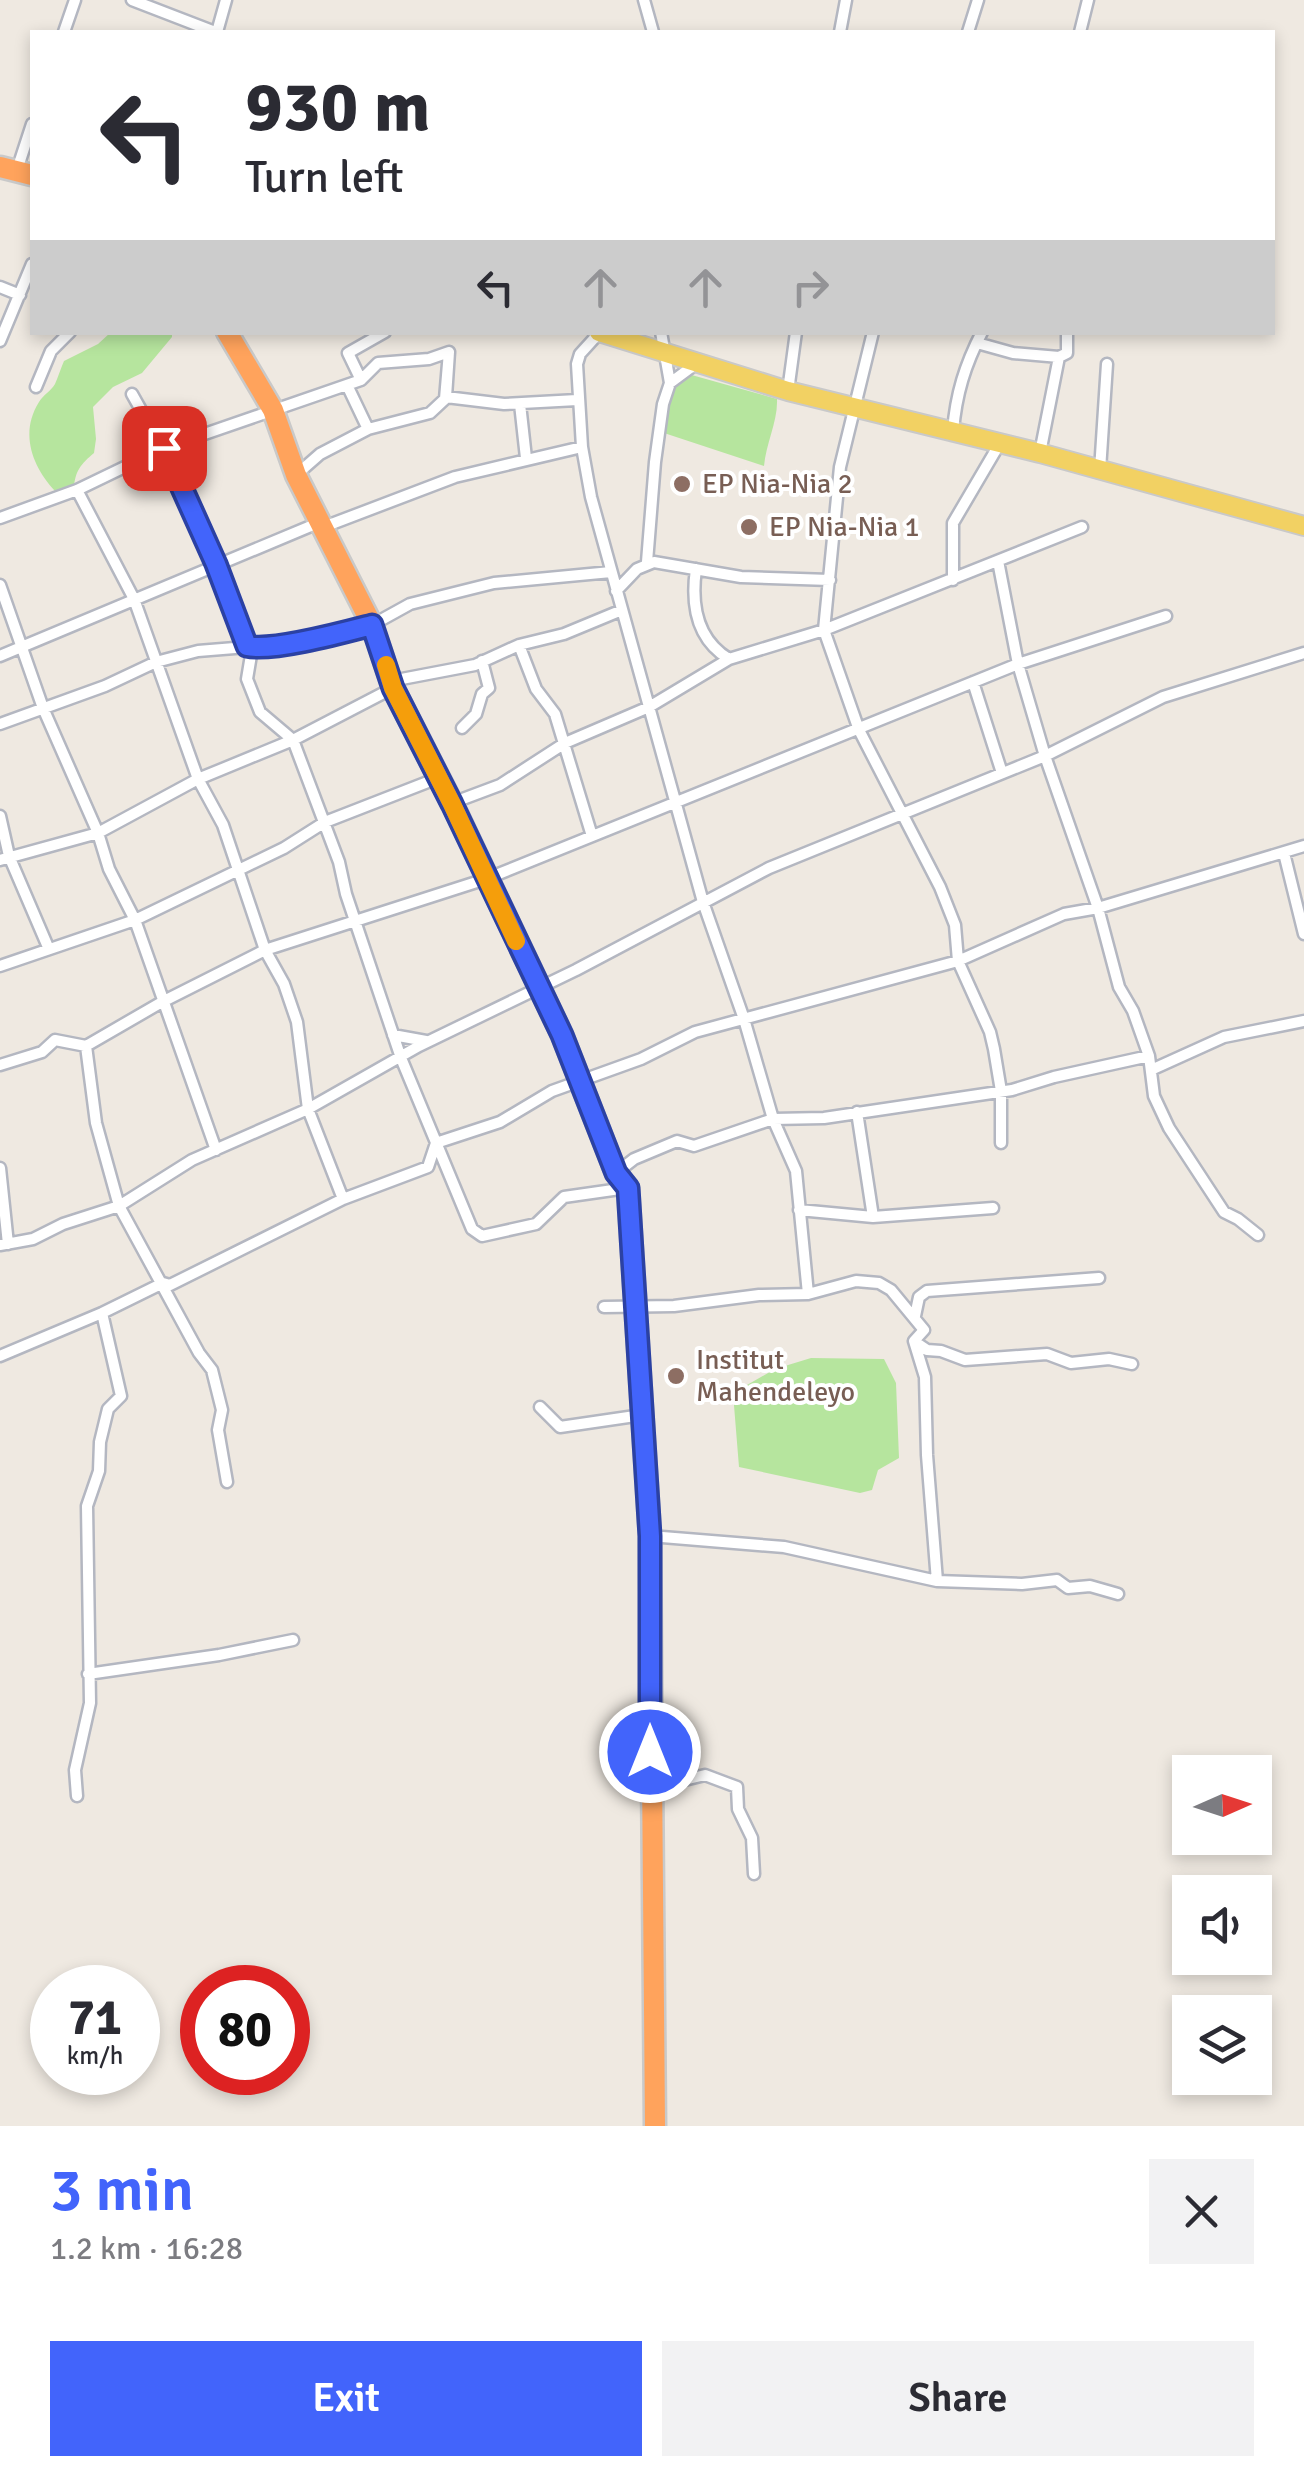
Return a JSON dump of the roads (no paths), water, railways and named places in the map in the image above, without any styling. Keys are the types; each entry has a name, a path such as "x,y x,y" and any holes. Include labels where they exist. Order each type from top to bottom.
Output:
{"highway":[{"path":"228,335 273,410 296,476 372,625 392,684 538,986 622,1180 638,1306 650,1536 655,2126"}],"main road":[{"path":"606,335 788,392 953,431 1304,526"}],"street":[{"path":"65,30 75,0"},
{"path":"132,0 155,4 212,30"},
{"path":"217,30 226,0"},
{"path":"644,0 652,30"},
{"path":"840,30 846,0"},
{"path":"969,30 978,0"},
{"path":"1080,30 1088,0"},
{"path":"16,171 30,130"},
{"path":"0,341 30,269"},
{"path":"0,287 20,295"},
{"path":"36,387 52,352 67,335"},
{"path":"361,380 348,353 380,335"},
{"path":"597,335 576,364 582,447 616,591 703,902 773,1118 796,1171 808,1294"},
{"path":"616,591 647,562 657,444 670,383 661,335"},
{"path":"788,392 796,335"},
{"path":"872,335 840,467 824,630 859,730 904,812 956,925 958,961 990,1032 1000,1092 1001,1143"},
{"path":"953,431 964,368 979,338 1012,353 1059,357 1067,353 1067,335"},
{"path":"0,518 76,490 164,448 361,380 378,363 429,360 450,352"},
{"path":"450,352 446,397 520,404 577,400"},
{"path":"296,476 320,454 368,430 430,413 445,399 450,352"},
{"path":"1040,454 1059,357"},
{"path":"670,383 697,363"},
{"path":"1100,470 1107,364"},
{"path":"348,385 368,430"},
{"path":"132,394 164,448 250,648 247,679 260,712 293,740 325,822 401,1058 472,1229 482,1236 536,1224 564,1197 622,1180 634,1159 677,1141 694,1146 773,1118 824,1118 1000,1092 1149,1056"},
{"path":"520,404 526,458"},
{"path":"954,580 953,523 1000,444"},
{"path":"0,656 216,564 455,477 582,447"},
{"path":"76,490 134,599 198,779 222,826 265,950 284,984 297,1022 308,1109 343,1199"},
{"path":"452,804 500,785 565,743 649,707 730,658 824,630 1082,527"},
{"path":"998,561 1018,664 1045,756 1098,908 1120,987 1149,1056 1158,1106 1183,1152 1224,1212 1258,1236"},
{"path":"647,562 741,576 830,580"},
{"path":"696,569 692,592 696,616 720,653 730,658"},
{"path":"0,724 105,686 156,662 372,625 410,604 494,583 611,572"},
{"path":"0,585 42,708 98,833 109,870 135,920 216,1150"},
{"path":"5,858 98,833 198,779 293,740 392,684 449,672 564,634 622,610"},
{"path":"0,1065 42,1052 55,1040 86,1046 265,950 486,879 1018,664 1166,616"},
{"path":"519,646 536,689 551,706 592,836"},
{"path":"0,1168 4,1245 33,1239 63,1224 119,1206 192,1160 308,1109 782,862 1045,756 1163,697 1304,653"},
{"path":"462,728 476,714 482,694 489,688 482,661"},
{"path":"974,682 1002,773"},
{"path":"0,966 135,920 238,871 325,822 438,778"},
{"path":"0,816 5,858 48,947"},
{"path":"436,1143 500,1122 552,1091 641,1059 695,1032 958,961 1064,914 1098,908 1304,846"},
{"path":"1284,853 1304,934"},
{"path":"1150,1070 1224,1037 1304,1021"},
{"path":"393,1035 431,1042"},
{"path":"86,1046 96,1124 119,1206 212,1370 222,1410 218,1430 227,1482"},
{"path":"857,1112 872,1217"},
{"path":"0,1356 102,1314 163,1283 170,1285 343,1199 428,1167 436,1143"},
{"path":"799,1210 872,1217 993,1208"},
{"path":"915,1316 920,1297 927,1292 1099,1278"},
{"path":"604,1307 674,1306 759,1295 808,1294 856,1281 879,1283 891,1290 924,1330 914,1342"},
{"path":"77,1796 75,1770 89,1716 87,1506 99,1472 100,1442 108,1409 121,1396 102,1314"},
{"path":"914,1342 927,1350 965,1360 1047,1354 1071,1363 1109,1360 1132,1364"},
{"path":"914,1342 925,1377 926,1455 937,1581"},
{"path":"540,1407 560,1427 642,1415"},
{"path":"650,1536 784,1547 937,1581 1022,1584 1057,1580 1068,1588 1090,1586 1118,1594"},
{"path":"88,1674 293,1640"},
{"path":"650,1788 705,1775 737,1787 738,1809 752,1838 754,1874"}],"place":[{"name":"EP Nia-Nia 2","path":"682,484"},
{"name":"EP Nia-Nia 1","path":"749,527"},
{"name":"Institut Mahendeleyo","path":"676,1376"}]}
